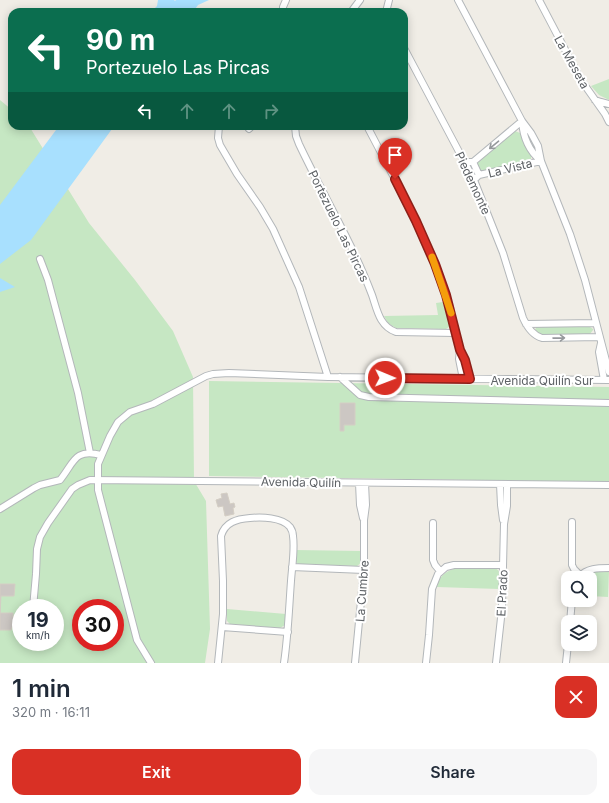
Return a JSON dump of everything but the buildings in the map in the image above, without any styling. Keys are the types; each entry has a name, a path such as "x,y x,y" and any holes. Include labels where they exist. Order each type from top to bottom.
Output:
{"street":[{"path":"353,8 360,0"},
{"path":"458,0 522,121 524,134 528,145 541,160 581,266 609,372"},
{"name":"La Meseta","path":"539,0 582,80 609,122"},
{"name":"Piedemonte","path":"408,56 474,180 503,253 526,324 532,333 542,338 600,340"},
{"path":"594,98 609,104"},
{"name":"La Vista","path":"464,162 473,162 522,121"},
{"path":"219,130 218,138 220,145 237,174 263,212 299,287 328,377"},
{"name":"Portezuelo Las Pircas","path":"295,130 299,144 352,246 367,280 380,317 385,325 392,331 456,334"},
{"path":"370,130 407,202 429,250 442,286 460,350 465,360 470,379"},
{"name":"La Vista","path":"474,180 479,175 541,160"},
{"name":"La Vista","path":"473,162 479,175"},
{"path":"40,259 48,280 78,393 90,453"},
{"path":"526,324 596,323"},
{"path":"600,340 599,352 606,380"},
{"path":"460,350 459,360 463,379"},
{"name":"Avenida Quilín Sur","path":"151,663 137,640 98,490 97,480 98,464 115,427 130,412 159,401 212,374 229,373 328,377 606,380"},
{"path":"340,377 360,395 369,397 609,403"},
{"path":"0,510 40,485 60,480 73,460 79,456 90,453 101,456"},
{"name":"Avenida Quilín","path":"34,599 37,555 39,541 43,530 72,489 84,482 97,480 609,485"},
{"name":"La Cumbre","path":"355,663 364,570 364,520 360,505 362,483"},
{"name":"El Prado","path":"496,663 502,609 504,565 504,524 500,484"},
{"name":"El Prado","path":"504,524 507,506 507,484"},
{"path":"218,663 222,627 222,532 226,525 233,521 251,518 272,519 284,523 291,529 293,536 288,632 284,663"},
{"path":"572,522 572,565 575,571"},
{"path":"433,523 433,560 440,571"},
{"path":"426,663 432,589 435,579 440,571 454,564 504,565"},
{"path":"292,566 364,570"},
{"path":"588,571 591,569 609,568"},
{"path":"222,627 288,632"},
{"path":"566,663 567,651"}],"green space":[{"path":"609,79 609,100 599,95 591,86"},
{"path":"0,100 8,107 8,130 31,130 89,223 135,280 173,331 193,377 194,481 206,501 210,629 205,663 0,663"},
{"path":"515,131 520,133 531,154 531,159 526,162 481,171 477,166 478,161"},
{"path":"443,302 450,325 446,329 396,328 388,323 384,316 438,315 436,303"},
{"path":"587,325 593,329 590,334 540,335 535,331 536,327"},
{"path":"209,381 609,387 609,482 209,476"},
{"path":"295,550 362,551 361,563 357,566 298,564 295,561"},
{"path":"469,567 495,568 499,572 499,589 437,587 440,579 445,573 452,570"},
{"path":"597,571 609,571 608,597 597,596"},
{"path":"227,609 286,614 285,625 280,628 230,624 227,621"}],"water":[{"path":"158,0 209,0 198,5 196,8 155,8"},
{"path":"56,130 111,130 31,240 0,264 0,205"},
{"path":"0,278 15,287 0,292"}],"slow traffic":[{"path":"432,257 451,313"}],"route":[{"path":"385,378 470,379 465,360 460,350 446,295 435,264 395,179"}]}
